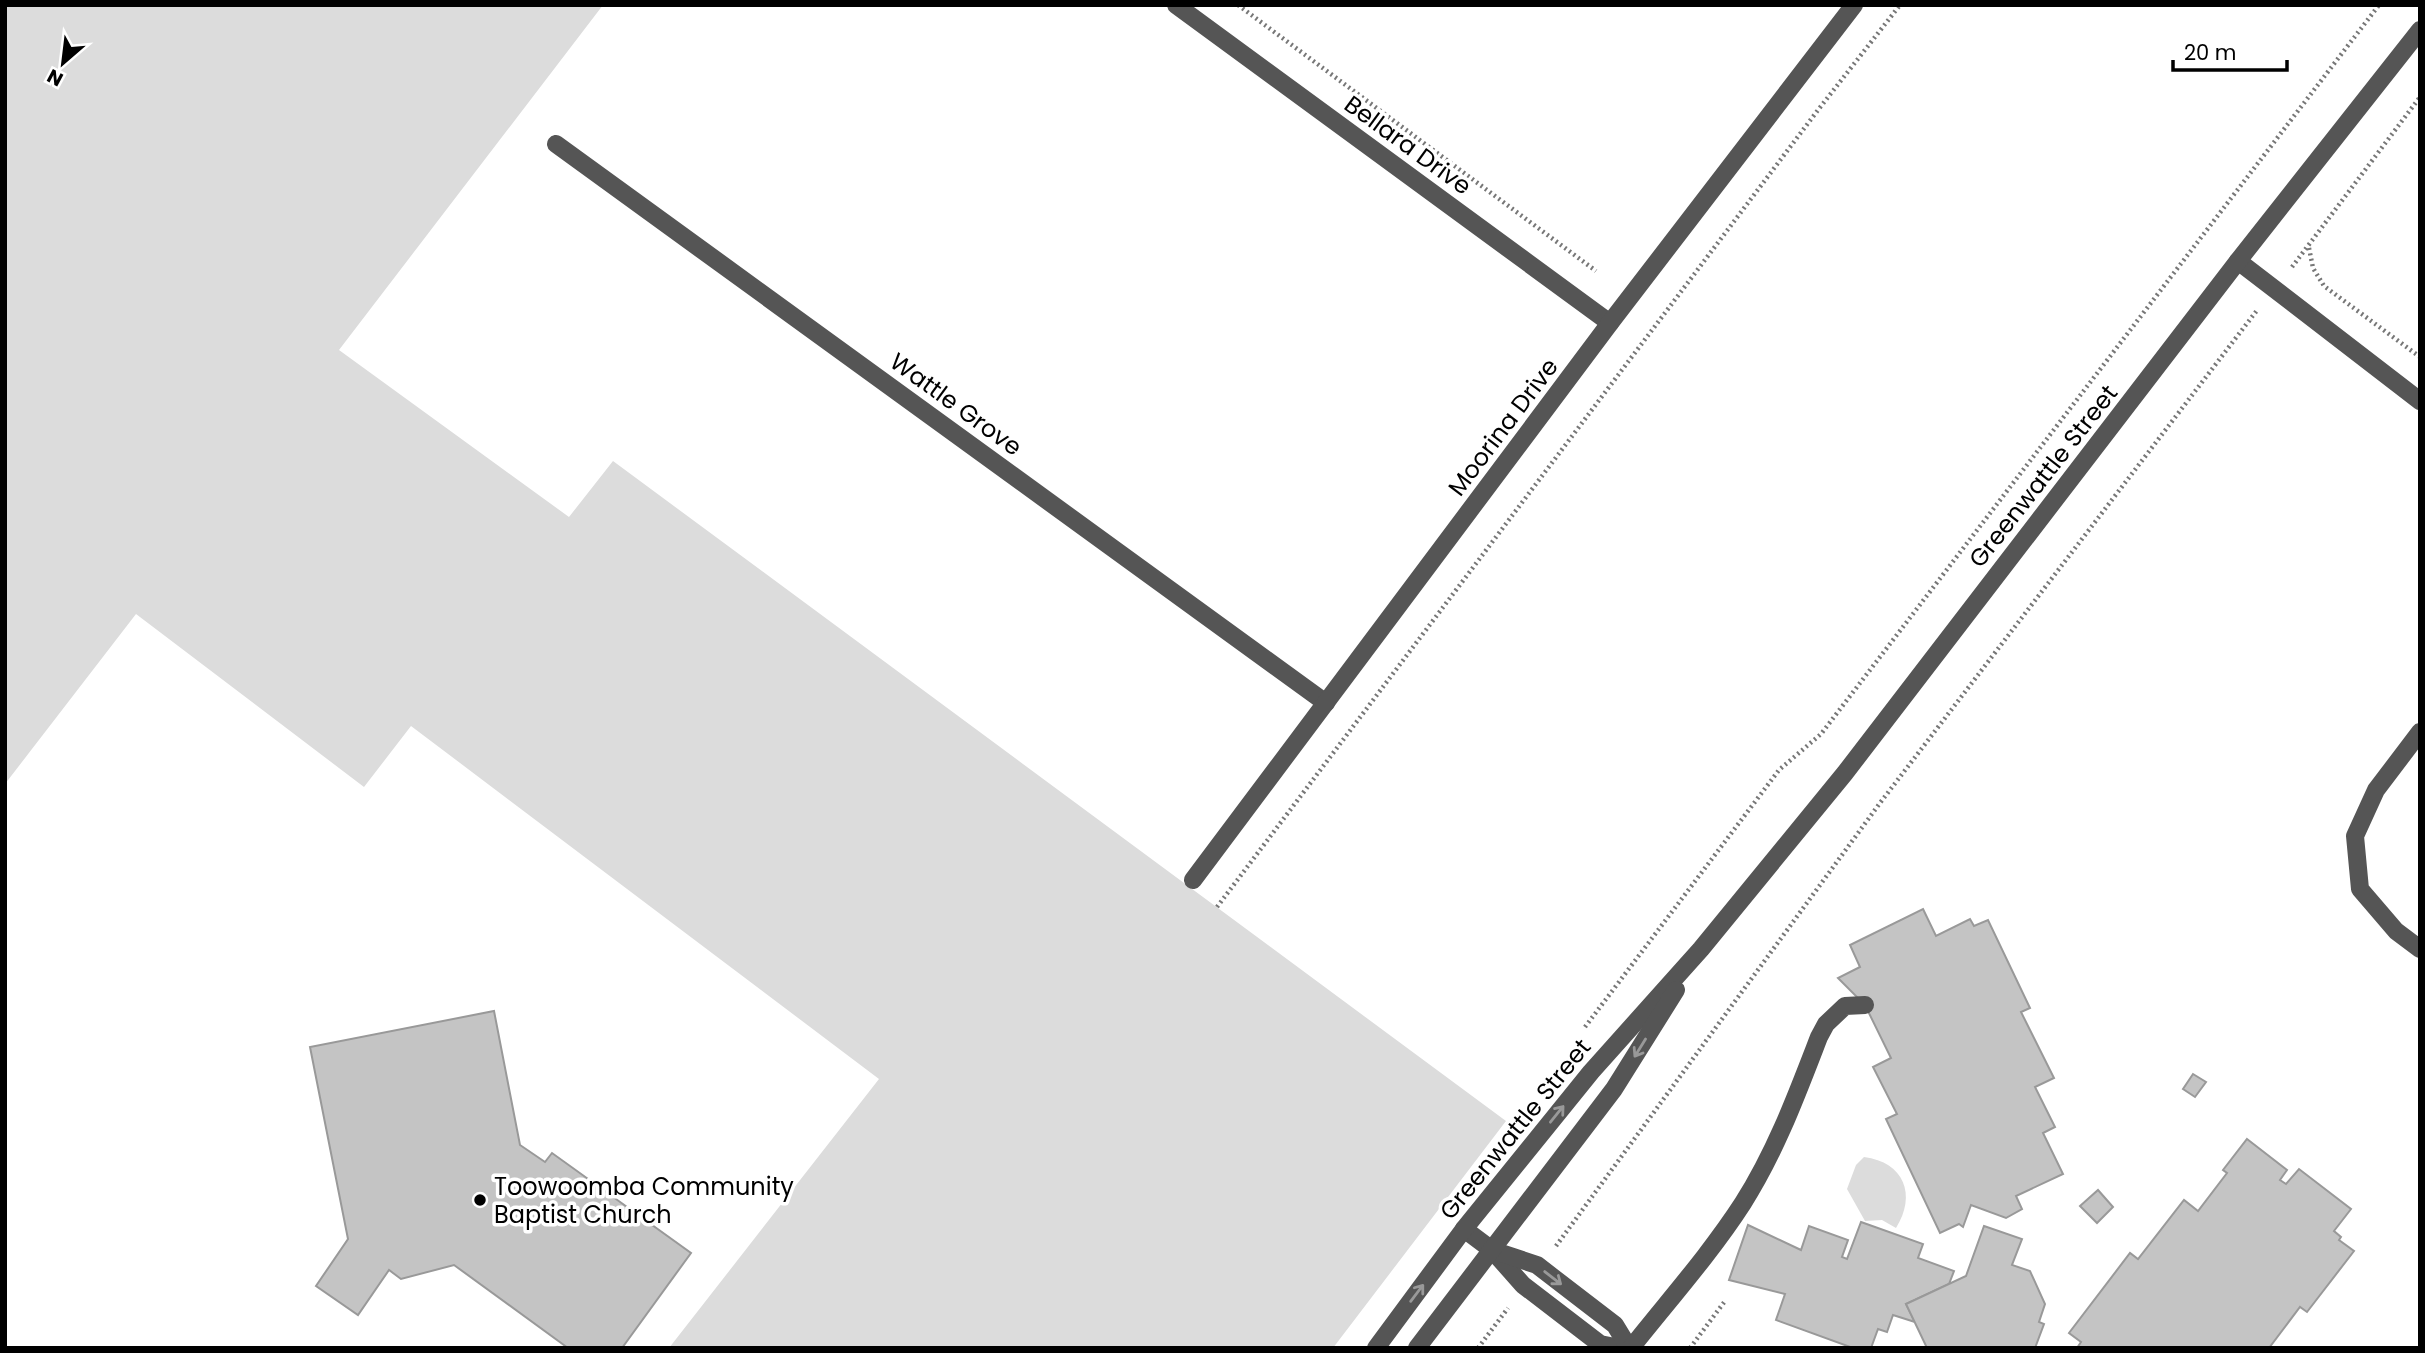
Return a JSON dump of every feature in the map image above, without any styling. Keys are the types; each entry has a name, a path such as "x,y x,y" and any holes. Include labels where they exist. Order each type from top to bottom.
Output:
{"street":[{"name":"Bellara Drive","path":"1176,5 1610,323"},
{"name":"Moorina Drive","path":"1193,880 1610,323 1854,5"},
{"name":"Greenwattle Street","path":"1376,1348 1464,1230 1591,1072 1701,949 1845,773 2238,261 2420,30"},
{"name":"Wattle Grove","path":"556,144 1326,703"},
{"path":"2238,261 2420,401"},
{"path":"2420,732 2376,790 2354,836 2360,889 2396,931 2420,949"},
{"name":"Greenwattle Street","path":"1417,1348 1614,1089 1701,949"},
{"path":"1492,1250 1537,1265 1615,1325 1630,1348 1715,1243 1744,1201 1784,1125 1826,1024 1845,1006 1865,1005"},
{"path":"1464,1230 1492,1250 1522,1285 1600,1344 1620,1348"}],"path":[{"path":"1238,5 1596,271"},
{"path":"1217,907 1809,121 1900,5"},
{"path":"1585,1027 1779,770 1821,734 2379,5"},
{"path":"1537,1265 1562,1241 1880,803 2246,324 2309,247 2420,97"},
{"path":"2309,247 2313,268 2324,286 2420,357"},
{"path":"1478,1348 1522,1285"},
{"path":"1690,1348 1725,1301"}],"shaded area":[{"path":"5,5 603,5 339,350 569,517 613,461 1506,1121 1333,1348 669,1348 879,1079 411,726 364,787 136,614 5,784"},
{"path":"1864,1157 1889,1166 1903,1182 1905,1204 1896,1228 1882,1220 1865,1221 1847,1189 1856,1165"}],"building":[{"path":"1923,909 1936,936 1970,919 1974,926 1988,920 2030,1008 2021,1012 2054,1078 2035,1087 2055,1127 2043,1133 2063,1174 2016,1196 2022,1209 2006,1218 1971,1205 1963,1227 1959,1224 1940,1233 1886,1119 1897,1114 1873,1067 1891,1058 1865,1005 1838,978 1860,967 1850,945"},
{"name":"Toowoomba Community Baptist Church","path":"494,1011 520,1145 545,1162 552,1153 691,1253 622,1348 568,1348 454,1265 401,1279 389,1270 358,1315 316,1286 348,1239 310,1047"},
{"path":"2193,1074 2206,1082 2195,1097 2183,1089"},
{"path":"2247,1139 2287,1170 2280,1180 2286,1184 2299,1169 2351,1209 2334,1231 2341,1237 2339,1240 2354,1251 2307,1312 2300,1307 2269,1348 2077,1348 2081,1342 2069,1333 2130,1253 2138,1259 2184,1200 2198,1211 2227,1173 2223,1170"},
{"path":"2098,1190 2113,1207 2097,1223 2080,1206"},
{"path":"1861,1222 1923,1244 1918,1258 1954,1271 1949,1284 1906,1304 1915,1322 1893,1315 1887,1332 1878,1329 1871,1348 1853,1348 1776,1320 1785,1294 1729,1280 1748,1225 1801,1250 1809,1226 1848,1240 1842,1257 1847,1259"},
{"path":"1984,1226 2022,1239 2012,1265 2030,1271 2045,1304 2039,1322 2044,1324 2035,1348 1927,1348 1906,1304 1966,1276"}],"place":[{"name":"Toowoomba Community Baptist Church","path":"480,1200"}]}
